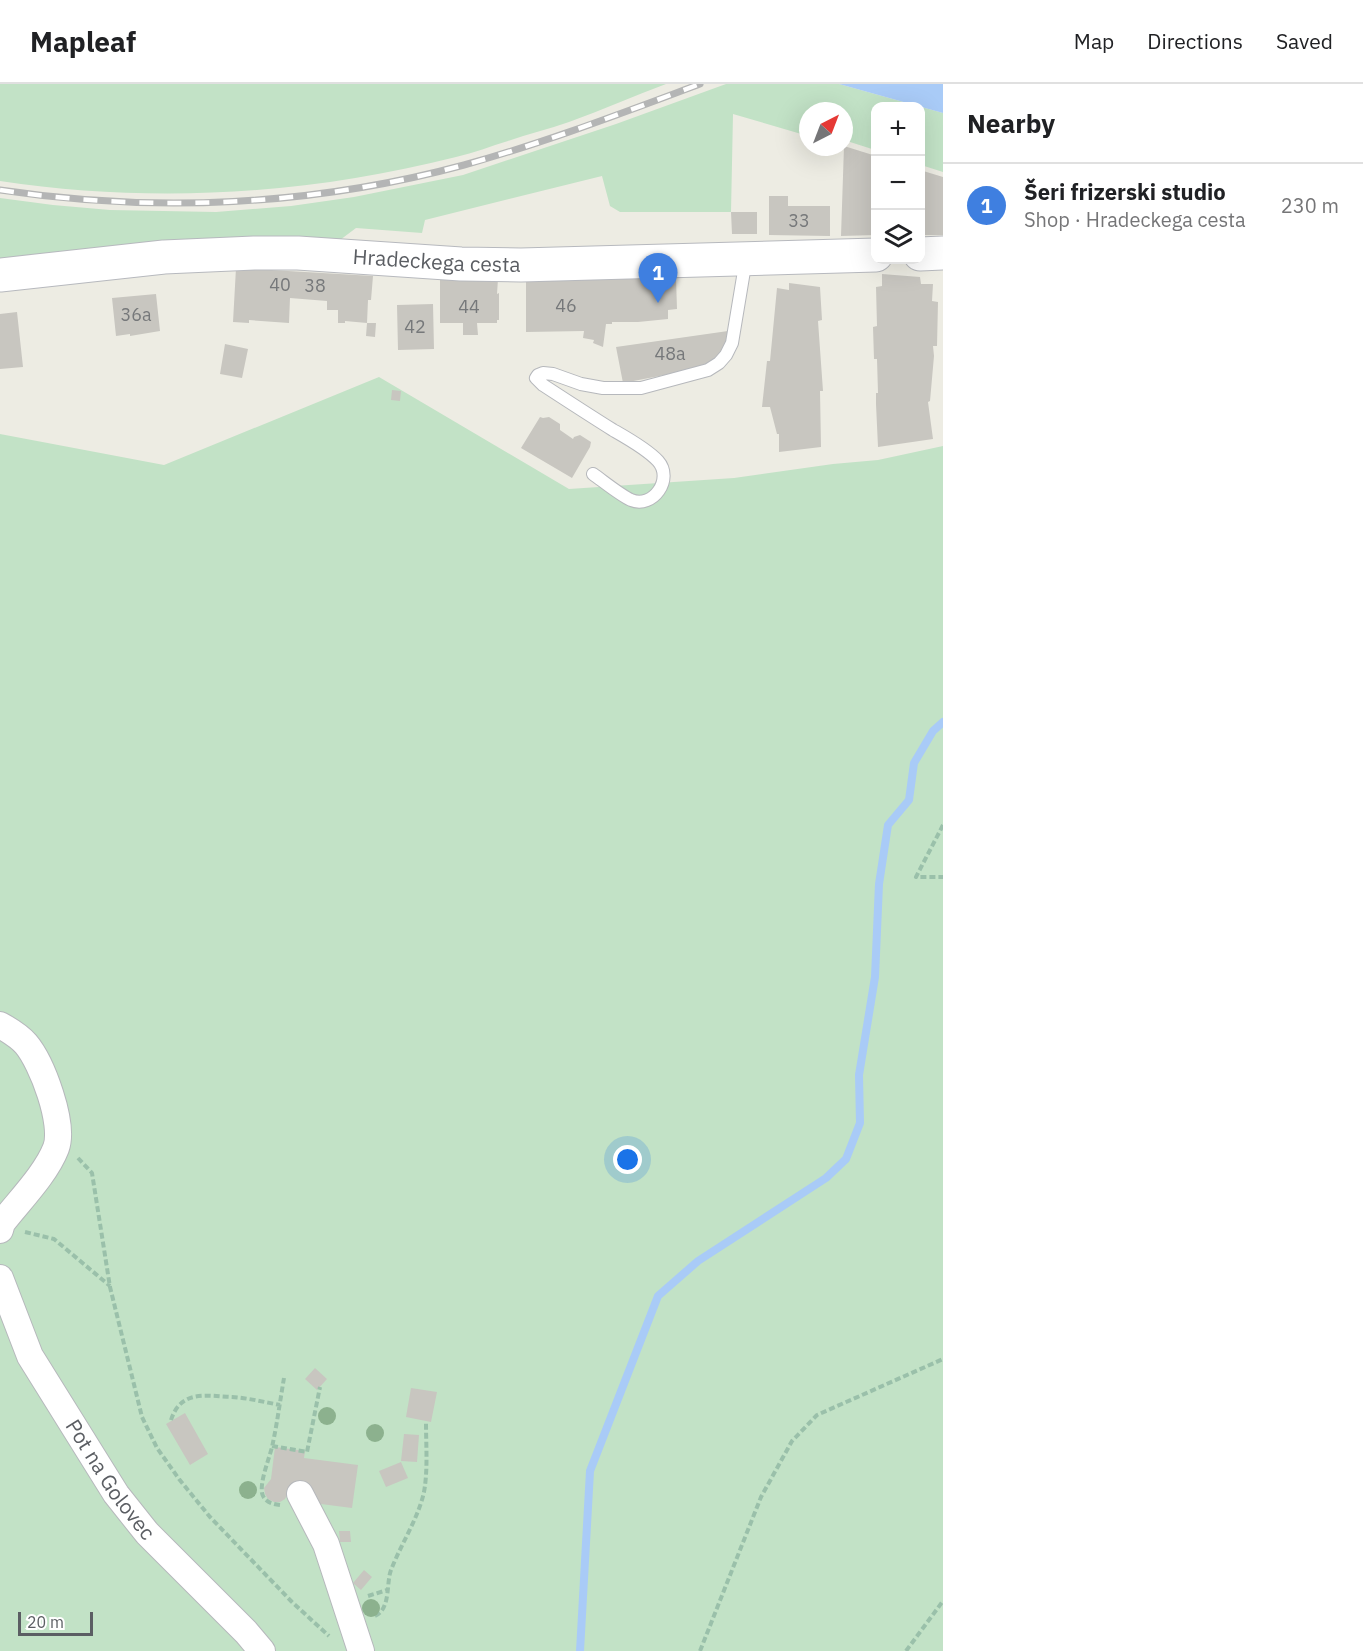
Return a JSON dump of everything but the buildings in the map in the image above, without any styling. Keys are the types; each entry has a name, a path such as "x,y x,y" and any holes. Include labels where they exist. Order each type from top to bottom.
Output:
{"street":[{"name":"Hradeckega cesta","path":"0,275 164,257 254,253 298,253 461,264 520,265 871,255"},
{"path":"925,254 943,253"},
{"path":"0,1025 12,1031 26,1044 46,1081 57,1118 57,1147 39,1177 1,1226"},
{"name":"Pot na Golovec","path":"0,1278 30,1356 117,1494 147,1533 246,1632 262,1651"},
{"path":"305,1502 326,1544 361,1651"}],"lane":[{"path":"592,474 631,500 643,502 654,497 664,477 658,461 638,445 543,385 536,378 538,375 553,374 581,384 603,388 641,388 708,370 719,363 732,343 746,258"}],"path":[{"path":"943,825 916,877 943,877"},
{"path":"57,1147 77,1156 92,1173 111,1287 142,1417 157,1448 210,1517 292,1602 335,1641"},
{"path":"1,1226 54,1239 111,1287"},
{"path":"700,1651 761,1497 792,1441 817,1415 943,1359"},
{"path":"284,1378 262,1495 270,1503 305,1502"},
{"path":"272,1446 308,1452 320,1387"},
{"path":"171,1420 173,1413 182,1402 196,1396 246,1398 280,1405"},
{"path":"351,1622 380,1614 384,1608 391,1571 424,1494 427,1467 426,1422"},
{"path":"906,1651 943,1601"}],"green space":[{"path":"0,84 666,84 561,125 469,154 400,170 286,187 172,194 57,188 0,181"},
{"path":"726,84 839,84 904,102 871,102 871,149 853,143 853,102 799,102 799,133 733,114 731,212 620,212 610,206 602,176 425,220 422,233 356,228 336,243 0,262 0,198 110,210 216,212 291,206 354,197 463,175 616,124"},
{"path":"925,108 943,113 943,172 925,166"},
{"path":"379,377 569,489 734,478 878,460 943,446 943,1651 0,1651 0,434 164,465"}],"water":[{"path":"839,84 943,84 943,113 925,108 925,102 904,102"}],"waterway":[{"path":"580,1651 590,1471 658,1296 698,1261 826,1178 846,1159 860,1123 859,1075 875,977 879,884 888,825 909,800 914,763 933,731 943,722"}],"railway":[{"path":"0,190 116,202 175,203 233,202 349,189 407,179 464,165 583,127 700,84"}],"place":[{"name":"Šeri frizerski studio","path":"658,303"}]}
